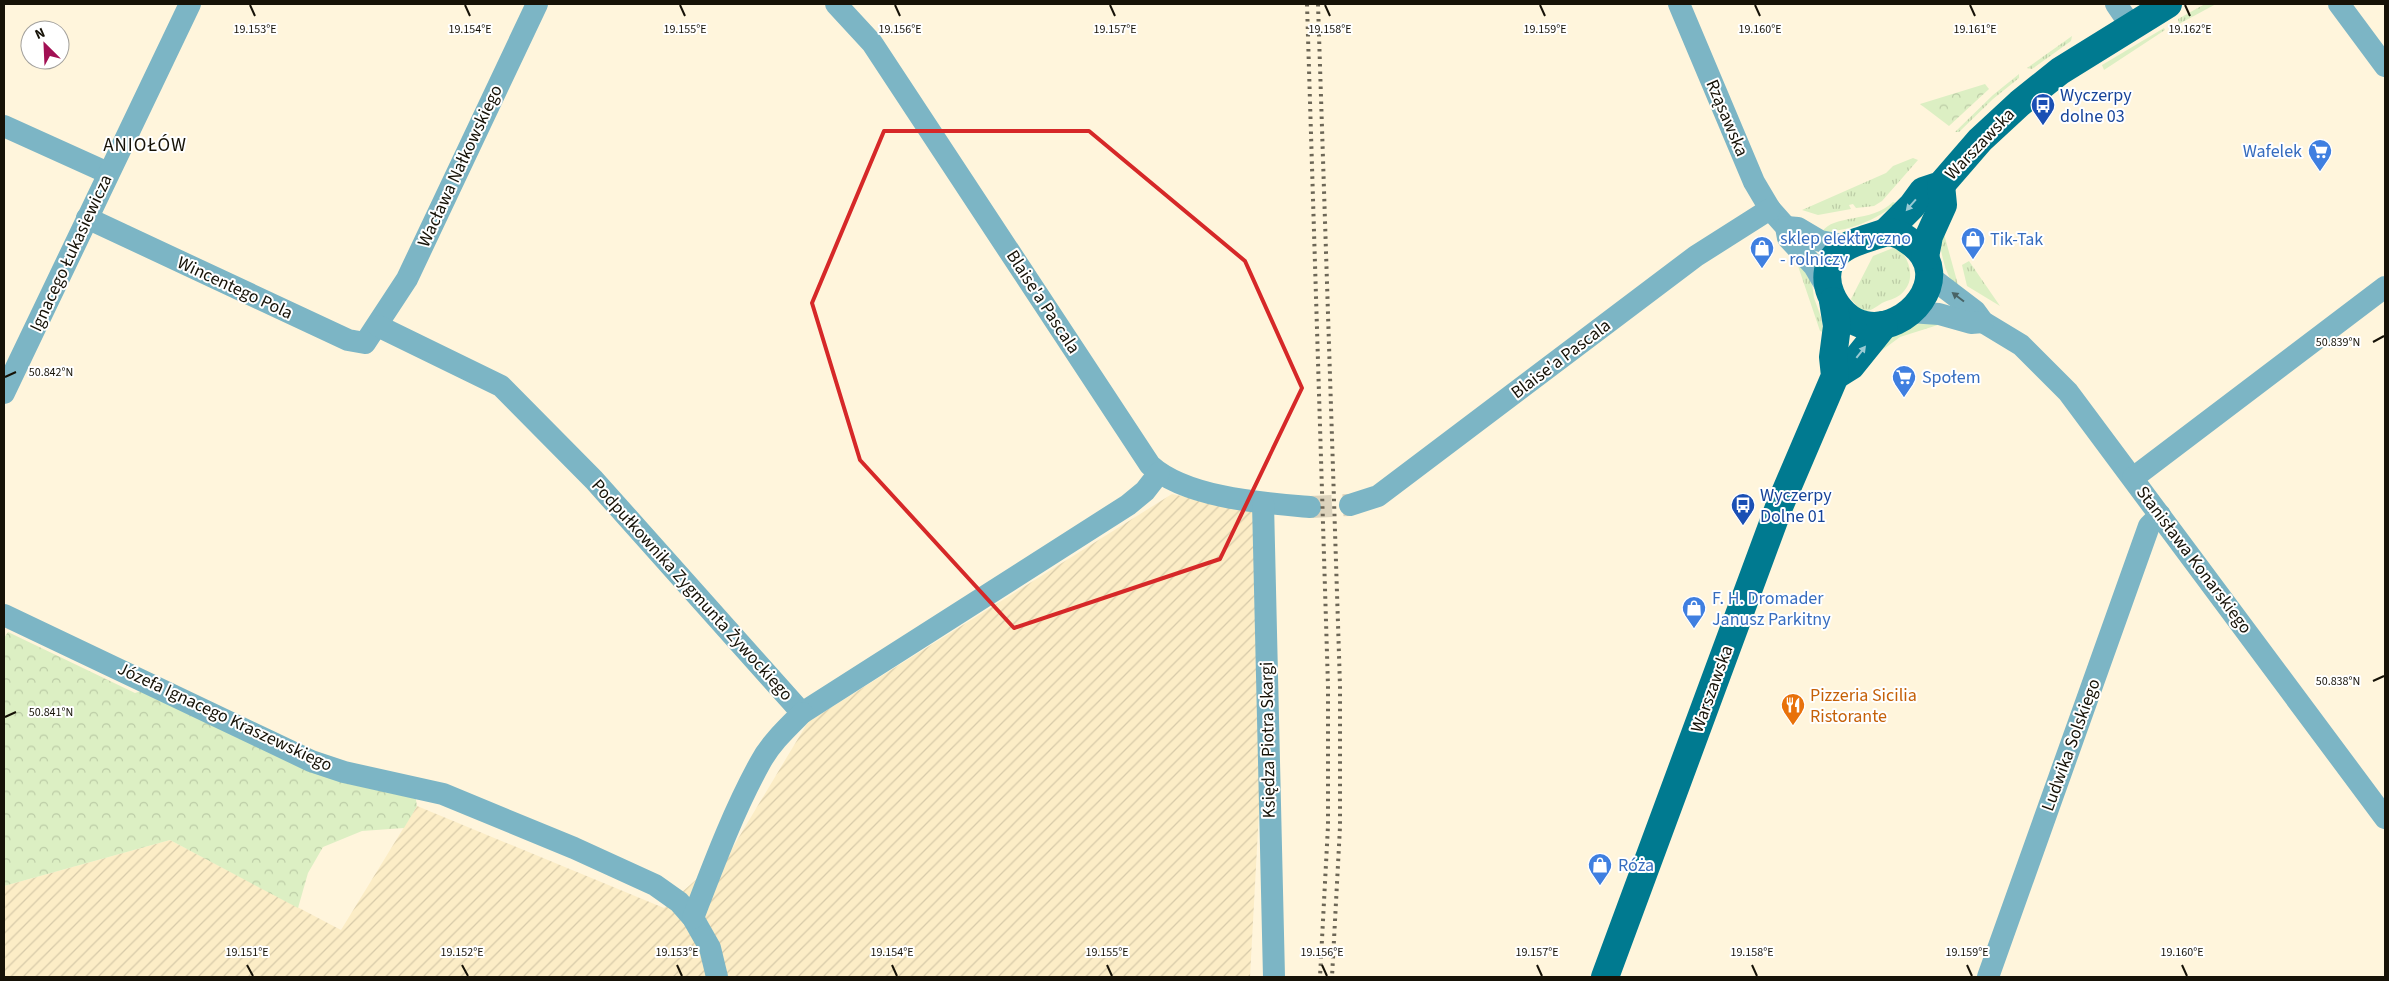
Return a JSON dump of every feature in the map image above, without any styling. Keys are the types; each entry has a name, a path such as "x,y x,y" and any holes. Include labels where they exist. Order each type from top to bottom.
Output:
{"main road":[{"name":"Warszawska","path":"1886,232 1912,206 1923,191 1941,185 1980,140 2020,103 2060,71 2168,4"},
{"name":"Warszawska","path":"1927,266 1929,236 1943,205 1941,185"},
{"path":"1886,232 1895,232 1906,238 1927,266 1924,295 1919,304 1910,312 1884,325 1872,326 1861,324 1850,318 1831,296 1828,276 1833,259 1840,251 1886,232"},
{"name":"Warszawska","path":"1606,977 1774,522 1835,376 1833,356 1837,326 1831,296"},
{"path":"1835,376 1851,366 1884,325"}],"street":[{"name":"Ignacego Łukasiewicza","path":"4,394 190,4"},
{"name":"Wacława Nałkowskiego","path":"378,326 407,279 537,4"},
{"name":"Blaise'a Pascala","path":"836,4 872,43 1142,456 1159,473 1187,487 1263,503 1310,506"},
{"name":"Rząsawska","path":"1679,4 1754,182 1770,209 1786,227 1788,238 1814,266 1831,296"},
{"path":"2116,4 2131,26"},
{"path":"2339,4 2385,66"},
{"path":"4,126 108,173"},
{"name":"Blaise'a Pascala","path":"1350,505 1378,496 1696,256 1770,209"},
{"name":"Wincentego Pola","path":"87,218 348,340 365,343 378,326"},
{"path":"1786,227 1798,228 1820,241 1849,246"},
{"name":"Stanisława Konarskiego","path":"1927,266 1975,311 1983,322 2021,345 2051,373 2133,478 2385,818"},
{"path":"2133,478 2385,288"},
{"name":"Stanisława Konarskiego","path":"1910,312 1939,314 1971,323 1983,322"},
{"name":"Podpułkownika Zygmunta Żywockiego","path":"378,326 501,386 594,480 802,713 1128,505 1145,491 1159,473"},
{"name":"Księdza Piotra Skargi","path":"1263,503 1274,977"},
{"name":"Ludwika Solskiego","path":"1988,977 2149,526 2160,515"},
{"name":"Józefa Ignacego Kraszewskiego","path":"4,615 311,761 344,772 443,794 574,848 656,885 679,902 693,918 710,948 717,977"},
{"path":"693,918 714,863 760,762 780,735 802,713"}],"highlighted area":[{"path":"884,131 1089,131 1245,261 1302,388 1220,559 1014,628 860,460 812,303"}],"shaded area":[{"path":"1172,494 1254,511 1266,682 1250,977 4,977 4,886 170,840 341,930 417,806 664,908 733,847 808,722"}],"green space":[{"path":"2205,4 2216,4 2179,24 2178,19"},
{"path":"2164,28 2165,30 2104,70 2102,65"},
{"path":"2072,36 2071,41 2032,69 2027,68"},
{"path":"2019,74 2019,78 1993,99 1959,132 1955,132 1993,95"},
{"path":"1985,84 1989,89 1949,126 1920,104"},
{"path":"1913,158 1918,160 1882,201 1874,206 1856,208 1853,204 1849,205 1851,209 1818,215 1802,210 1886,173 1893,166"},
{"path":"1893,202 1896,203 1871,220 1841,230 1822,232 1827,226 1875,213"},
{"path":"1944,234 1960,292 1951,281 1944,262 1939,241"},
{"path":"1893,248 1900,249 1909,266 1910,278 1905,290 1898,296 1870,310 1861,311 1851,299 1873,256"},
{"path":"1969,261 2000,306 1967,286 1962,265"},
{"path":"1797,263 1811,276 1814,298 1821,317 1823,332 1820,331"},
{"path":"1920,322 1941,324 1900,337 1877,354 1888,337"},
{"path":"8,632 135,693 157,686 311,761 414,788 417,806 404,828 362,831 323,847 308,873 298,908 170,840 4,886 4,638"}],"tunnel":[{"path":"1310,507 1350,505"}],"railway":[{"path":"1307,4 1328,686 1328,826 1320,977"},
{"path":"1318,4 1340,686 1340,827 1332,977"}],"place":[{"name":"Wyczerpy dolne 03","path":"2043,126"},
{"name":"Wafelek","path":"2320,172"},
{"name":"Tik-Tak","path":"1973,260"},
{"name":"sklep elektryczno - rolniczy","path":"1762,269"},
{"name":"Społem","path":"1904,398"},
{"name":"Wyczerpy Dolne 01","path":"1743,526"},
{"name":"F. H. Dromader Janusz Parkitny","path":"1694,629"},
{"name":"Pizzeria Sicilia Ristorante","path":"1793,726"},
{"name":"Róża","path":"1600,886"}],"district":[{"name":"ANIOŁÓW","path":"145,145"}]}
